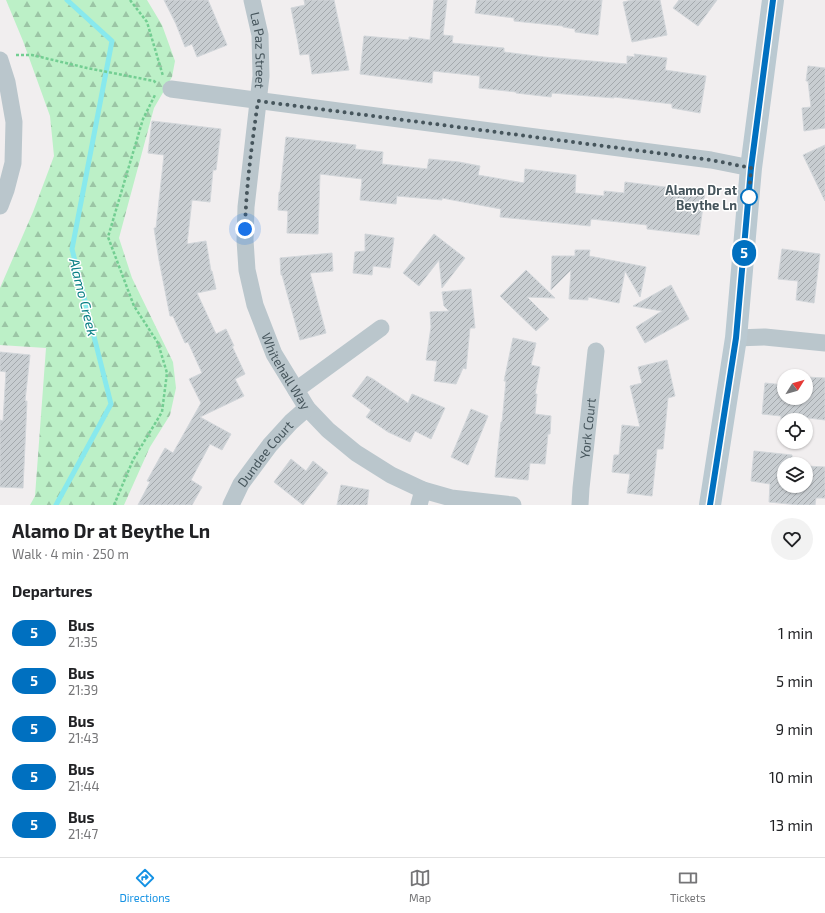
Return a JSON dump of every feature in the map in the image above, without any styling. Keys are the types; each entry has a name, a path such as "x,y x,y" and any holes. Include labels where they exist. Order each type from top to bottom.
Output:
{"main road":[{"path":"710,505 736,338 751,168 773,0"}],"street":[{"name":"La Paz Street","path":"252,0 260,36 261,76 258,101"},
{"path":"0,206 13,163 14,122 7,82 7,57"},
{"path":"163,87 258,101 711,160 751,168"},
{"name":"Whitehall Way","path":"258,101 249,168 246,206 245,240 247,270 255,305 274,354 307,408 328,430 356,453 391,475 421,497 451,498 514,505"},
{"path":"296,390 381,328"},
{"path":"736,338 766,337 825,343"},
{"name":"York Court","path":"580,505 596,351"},
{"name":"Dundee Court","path":"231,505 241,484 270,444 307,408"}],"path":[{"path":"114,505 133,460 162,412 167,373 158,343 134,306 108,237 143,119 163,87 164,76 147,22 130,0"},
{"path":"7,57 32,56 154,81"}],"green space":[{"path":"6,0 147,0 162,25 175,61 172,77 154,108 119,238 132,278 173,362 176,388 170,415 150,447 124,505 30,505 35,496 46,348 0,345 0,288 33,212 54,156 50,116 23,41"}],"building":[{"path":"164,0 208,0 227,45 197,57 192,44 185,47"},
{"path":"304,0 334,0 349,70 312,74 309,54 300,55 291,8 305,5"},
{"path":"434,0 447,0 443,35 453,36 452,43 504,48 504,52 544,57 627,64 627,56 635,57 634,54 667,58 665,70 706,76 700,113 672,108 672,104 614,97 552,93 551,97 479,88 480,76 433,71 432,83 360,74 364,36 409,40 409,37 430,40"},
{"path":"477,0 602,0 598,35 575,32 575,29 563,26 514,21 514,18 475,13"},
{"path":"633,0 660,0 667,35 632,42 623,2"},
{"path":"679,0 717,0 698,26 673,8"},
{"path":"808,66 825,68 825,128 804,131 802,108 811,107 808,81 806,81"},
{"path":"152,121 221,129 216,170 213,170 210,202 192,200 187,244 206,241 211,271 216,289 197,293 216,334 226,329 234,346 232,346 245,374 235,379 244,396 200,417 231,434 222,450 210,444 191,480 202,487 192,505 138,505 150,482 147,481 165,448 173,453 201,403 189,379 202,373 188,342 185,343 173,316 170,316 159,260 154,228 156,228 164,155 148,153"},
{"path":"286,137 356,145 355,149 383,152 382,164 427,169 429,159 480,166 478,175 524,183 525,169 576,175 575,193 604,196 604,191 624,193 625,182 705,192 699,235 647,229 647,225 591,219 590,226 500,217 501,209 442,198 442,200 397,196 396,204 360,200 362,179 320,174 318,234 287,233 288,211 278,210"},
{"path":"825,145 825,201 803,155"},
{"path":"365,234 394,238 390,268 373,266 372,275 353,273 355,252 365,251"},
{"path":"434,234 465,258 442,288 439,260 419,286 403,273"},
{"path":"782,249 820,254 814,303 796,300 798,281 778,279"},
{"path":"575,250 590,250 589,256 646,267 640,297 625,271 619,303 588,297 588,300 569,299 571,270 551,290 552,256 575,256"},
{"path":"332,253 333,271 310,273 326,333 300,340 281,275 280,258"},
{"path":"526,270 555,298 527,297 549,319 536,331 500,296"},
{"path":"671,285 689,319 645,343 636,327 662,311 633,306"},
{"path":"471,289 475,328 470,328 466,369 463,368 456,384 434,381 437,361 426,360 431,327 430,312 449,311 444,306 442,292"},
{"path":"513,338 536,343 531,365 540,367 535,394 537,394 535,414 551,416 550,434 548,434 545,464 530,463 528,480 495,477 506,381 504,381"},
{"path":"0,352 30,355 25,401 27,401 23,488 0,487 0,420 3,421 6,372 0,371"},
{"path":"667,360 675,396 668,398 663,449 657,449 652,496 627,493 630,474 612,472 614,455 619,455 622,425 640,427 630,386 642,383 638,367"},
{"path":"367,376 408,403 412,394 445,408 431,439 415,431 410,442 388,432 366,417 371,410 352,396"},
{"path":"813,377 825,378 825,420 813,419 813,413 777,413 777,416 762,414 765,383 777,384 777,405 813,405"},
{"path":"471,409 488,416 468,465 451,457"},
{"path":"754,451 792,455 792,457 777,457 777,493 813,493 813,466 825,467 825,498 816,498 815,505 769,502 770,484 751,481"},
{"path":"291,459 306,471 313,461 328,473 303,505 274,482"},
{"path":"341,485 369,490 367,505 337,505"}],"waterway":[{"name":"Alamo Creek","path":"56,505 111,404 72,249 112,41 67,0"}],"bus line":[{"name":"5","path":"710,505 736,338 751,168 773,0"}],"place":[{"name":"Alamo Dr at Beythe Ln","path":"749,197"}],"route":[{"path":"245,229 249,168 258,101 711,160 751,168 749,197"}]}
